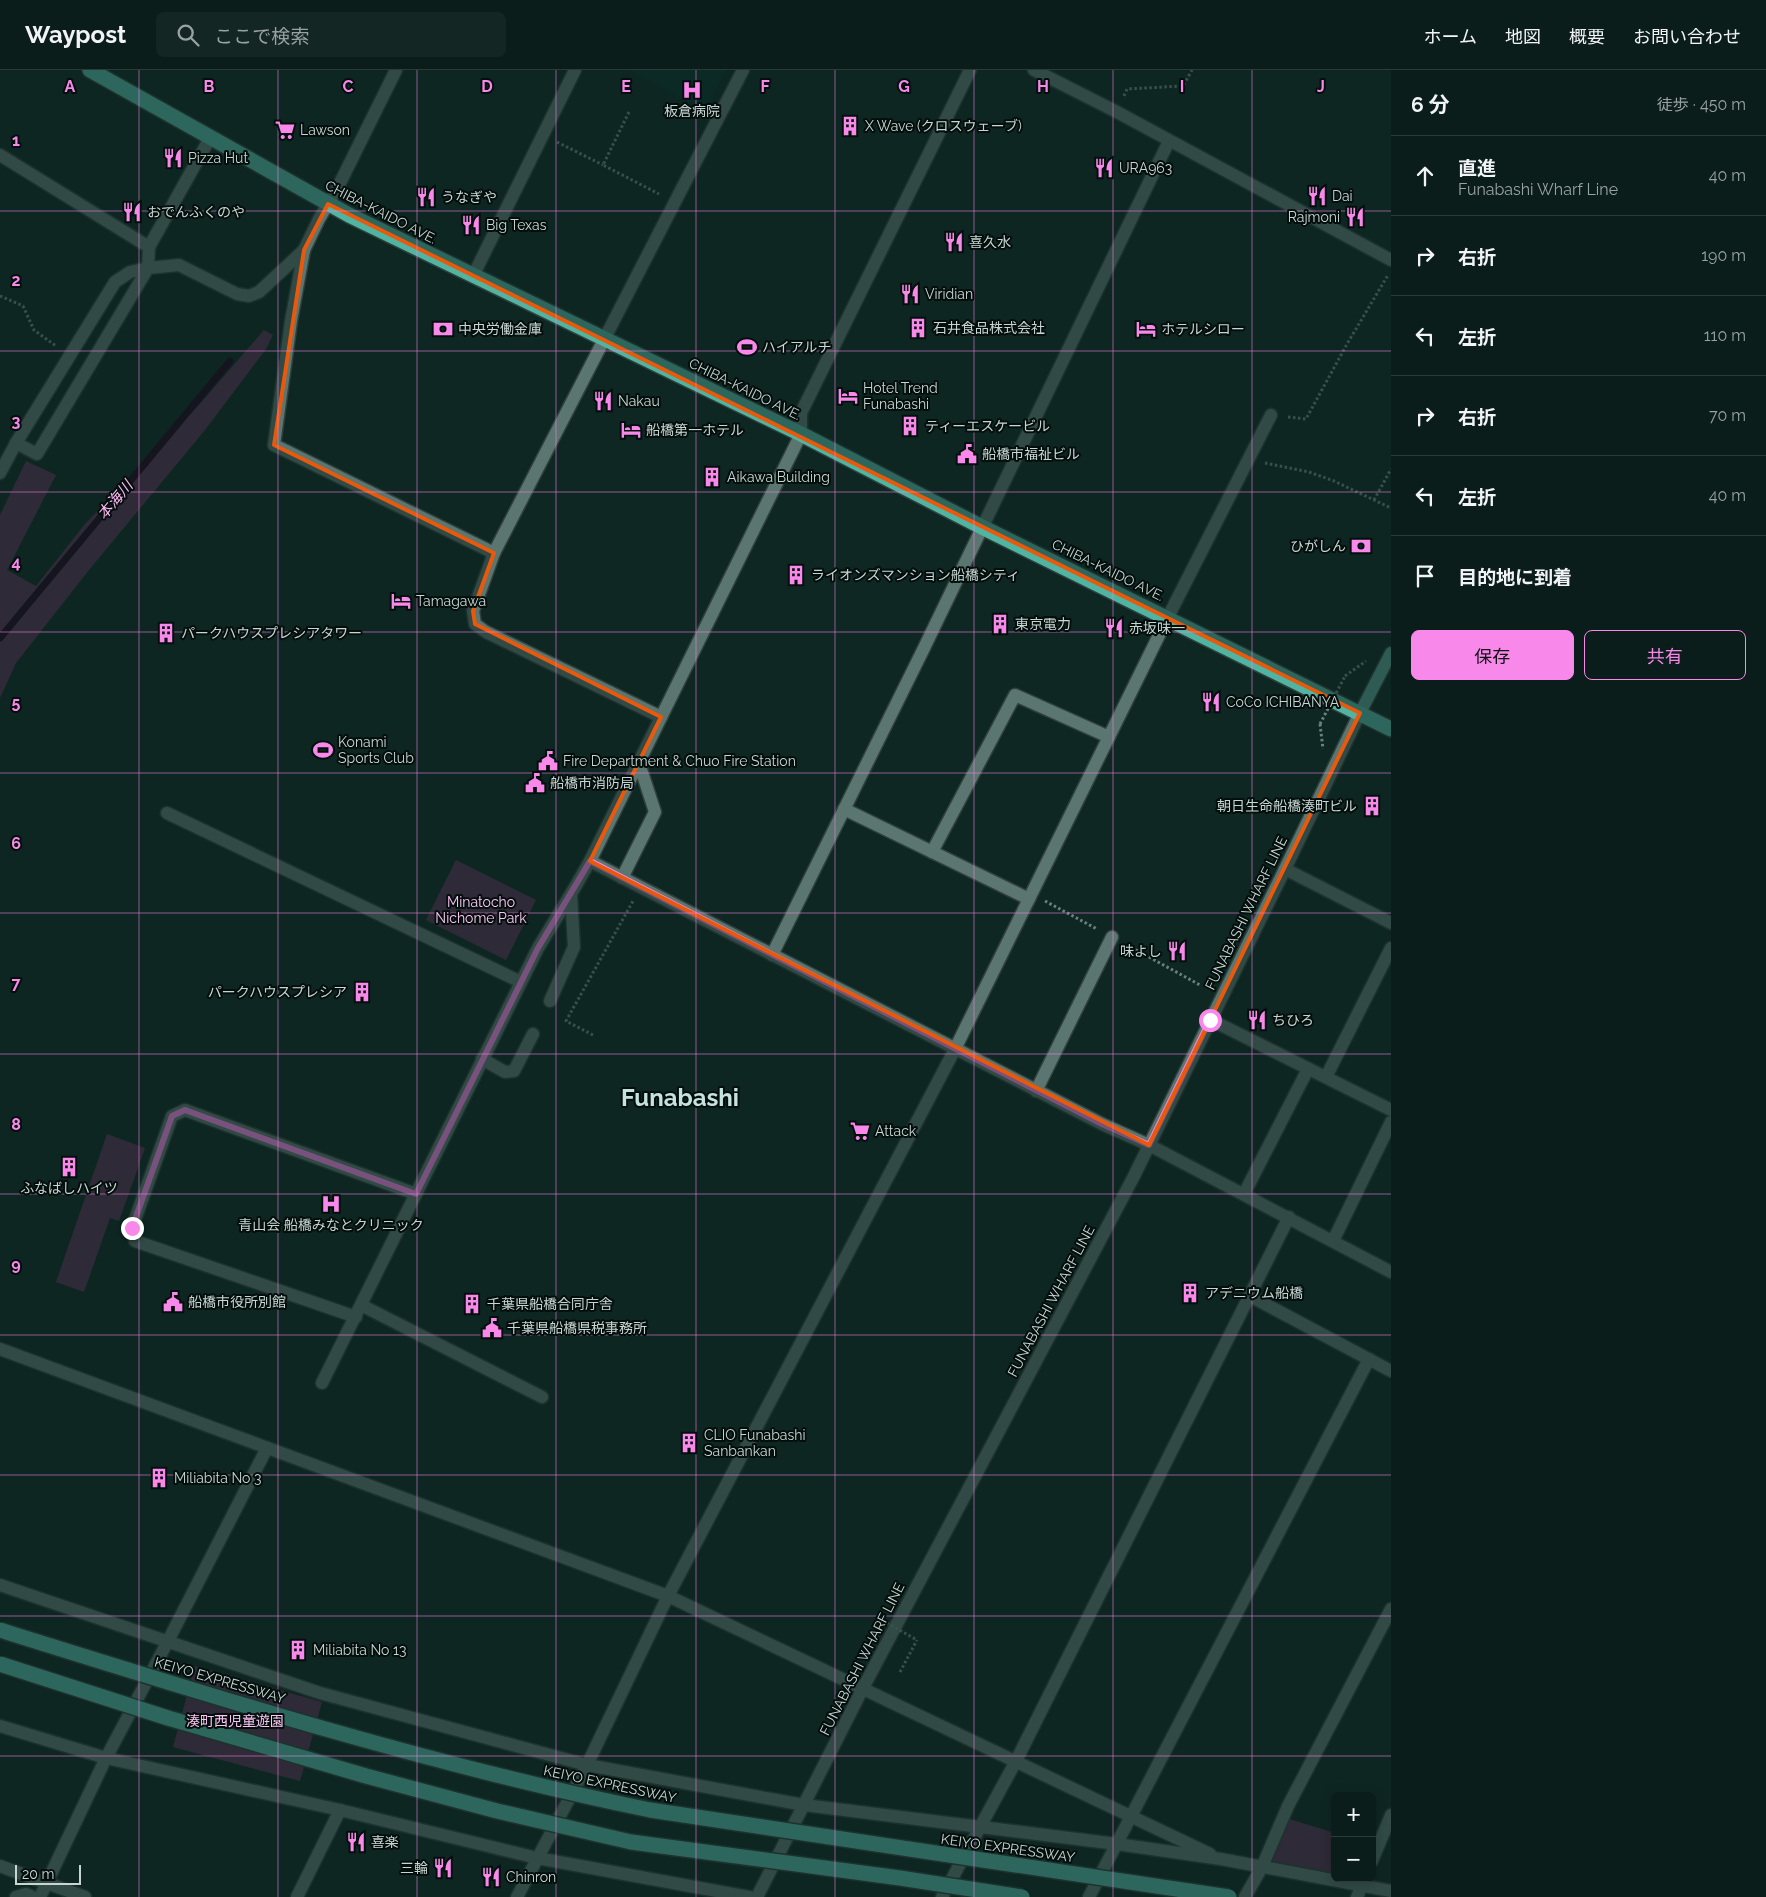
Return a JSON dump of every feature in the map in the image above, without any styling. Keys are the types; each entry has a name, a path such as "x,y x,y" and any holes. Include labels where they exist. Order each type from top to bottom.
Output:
{"highway":[{"name":"CHIBA-KAIDO AVE.","path":"90,70 328,204 800,434 982,527 1168,617 1391,729"},
{"name":"KEIYO EXPRESSWAY","path":"0,1630 366,1740 561,1792 650,1810 1229,1897"},
{"path":"0,1664 186,1723 497,1812 631,1842 900,1878 1022,1897"}],"main road":[{"path":"1360,713 1391,653"}],"street":[{"path":"396,70 337,189 304,250 291,321 274,445 494,553"},
{"path":"473,276 575,70"},
{"path":"662,717 486,632 475,624 473,611 494,553 743,70"},
{"path":"322,1383 538,948 590,861 662,717 800,434 802,413 970,70"},
{"path":"1034,70 1117,112 1391,260"},
{"path":"16,443 37,454 148,268 149,247 210,138"},
{"path":"772,955 924,648 1169,141"},
{"path":"0,155 149,247"},
{"path":"0,474 4,457 16,443 114,282 130,272 179,265 237,294 249,296 259,292 304,250"},
{"path":"517,1897 587,1765 668,1596 955,1049 1168,617 1271,415"},
{"path":"932,852 1016,695 1109,737"},
{"name":"FUNABASHI WHARF LINE","path":"757,1897 863,1688 1149,1145 1360,713"},
{"path":"622,878 656,812 639,763"},
{"path":"844,808 1029,899"},
{"path":"167,813 521,982"},
{"path":"590,861 1036,1091 1149,1145 1391,1272"},
{"path":"1285,869 1391,924"},
{"path":"550,1001 574,947 571,894"},
{"path":"1036,1091 1112,937"},
{"path":"1326,1077 1391,948"},
{"path":"1210,1020 1391,1110"},
{"path":"482,1059 505,1072 514,1070 533,1034"},
{"path":"1244,1194 1308,1069"},
{"path":"416,1194 185,1110 172,1116 132,1228 135,1241 358,1311 542,1397"},
{"path":"1333,1241 1391,1122"},
{"path":"942,1897 982,1827 1016,1761 1289,1217"},
{"path":"1250,1296 1391,1371"},
{"path":"0,1349 668,1596 1221,1859"},
{"path":"1089,1897 1369,1359"},
{"path":"40,1897 106,1758 267,1448"},
{"path":"0,1585 320,1693 587,1765 804,1805 1117,1844 1331,1876"},
{"path":"1246,1897 1262,1867 1288,1806 1391,1609"},
{"path":"0,1726 106,1758 340,1810 538,1858 749,1897"},
{"path":"297,1897 340,1810"},
{"path":"1376,1852 1391,1816"},
{"path":"0,1866 85,1897"},
{"path":"1358,1897 1364,1882"},
{"path":"1367,1882 1391,1891"},
{"path":"16,1897 26,1894 33,1897"}],"path":[{"path":"1117,112 1127,89 1183,86 1192,70"},
{"path":"603,165 629,112"},
{"path":"543,135 674,202"},
{"path":"1271,415 1306,419 1347,344 1391,270"},
{"path":"0,296 23,306 34,330 68,355"},
{"path":"1248,460 1309,472 1334,481 1391,508"},
{"path":"1374,500 1391,469"},
{"path":"1320,755 1323,749 1320,724 1345,676 1366,662 1368,657"},
{"path":"592,1036 566,1021 637,894"},
{"path":"878,1618 917,1640 900,1672"}],"highlighted area":[{"path":"328,204 1360,713 1149,1145 590,861 661,717 475,624 473,611 494,553 274,445 304,250"}],"shaded area":[{"name":"板倉病院","path":"630,70 726,70 705,110"}],"green space":[{"path":"264,330 273,335 266,349 205,430 89,570 16,663 0,698 0,515 26,461 56,475 7,570 36,586 85,524 198,406"},
{"name":"Minatocho Nichome Park","path":"456,860 536,900 506,960 426,920"},
{"path":"107,1134 145,1148 119,1221 110,1218 84,1292 56,1282"},
{"name":"湊町西児童遊園","path":"195,1666 322,1702 300,1781 173,1747"},
{"path":"1289,1819 1331,1832 1331,1873 1270,1863"}],"waterway":[{"name":"本海川","path":"0,638 230,361"}],"place":[{"name":"板倉病院","path":"692,90"},
{"name":"X Wave (クロスウェーブ)","path":"850,126"},
{"name":"Lawson","path":"285,130"},
{"name":"Pizza Hut","path":"173,158"},
{"name":"URA963","path":"1104,168"},
{"name":"Dai","path":"1317,196"},
{"name":"うなぎや","path":"426,197"},
{"name":"おでんふくのや","path":"132,212"},
{"name":"Rajmoni","path":"1355,217"},
{"name":"Big Texas","path":"471,225"},
{"name":"喜久水","path":"954,242"},
{"name":"Viridian","path":"910,294"},
{"name":"石井食品株式会社","path":"918,328"},
{"name":"中央労働金庫","path":"443,329"},
{"name":"ホテルシロー","path":"1146,329"},
{"name":"ハイアルチ","path":"747,347"},
{"name":"Hotel Trend Funabashi","path":"848,396"},
{"name":"Nakau","path":"603,401"},
{"name":"ティーエスケービル","path":"910,426"},
{"name":"船橋第一ホテル","path":"631,430"},
{"name":"船橋市福祉ビル","path":"967,454"},
{"name":"Aikawa Building","path":"712,477"},
{"name":"ひがしん","path":"1361,546"},
{"name":"ライオンズマンション船橋シティ","path":"796,575"},
{"name":"Tamagawa","path":"401,601"},
{"name":"東京電力","path":"1000,624"},
{"name":"赤坂味一","path":"1114,628"},
{"name":"パークハウスプレシアタワー","path":"166,633"},
{"name":"CoCo ICHIBANYA","path":"1211,702"},
{"name":"Konami Sports Club","path":"323,750"},
{"name":"Fire Department & Chuo Fire Station","path":"548,761"},
{"name":"船橋市消防局","path":"535,783"},
{"name":"朝日生命船橋湊町ビル","path":"1372,806"},
{"name":"味よし","path":"1177,951"},
{"name":"パークハウスプレシア","path":"362,992"},
{"name":"ちひろ","path":"1257,1020"},
{"name":"Attack","path":"860,1131"},
{"name":"ふなばしハイツ","path":"69,1167"},
{"name":"青山会 船橋みなとクリニック","path":"331,1204"},
{"name":"アデニウム船橋","path":"1190,1293"},
{"name":"船橋市役所別館","path":"173,1302"},
{"name":"千葉県船橋合同庁舎","path":"472,1304"},
{"name":"千葉県船橋県税事務所","path":"492,1328"},
{"name":"CLIO Funabashi Sanbankan","path":"689,1443"},
{"name":"Miliabita No 3","path":"159,1478"},
{"name":"Miliabita No 13","path":"298,1650"},
{"name":"喜楽","path":"356,1842"},
{"name":"三輪","path":"443,1868"},
{"name":"Chinron","path":"491,1877"}],"district":[{"name":"Funabashi","path":"680,1098"}],"route":[{"path":"132,1228 172,1116 185,1110 416,1194 538,948 590,861 1102,1124 1149,1145 1210,1020"}]}
